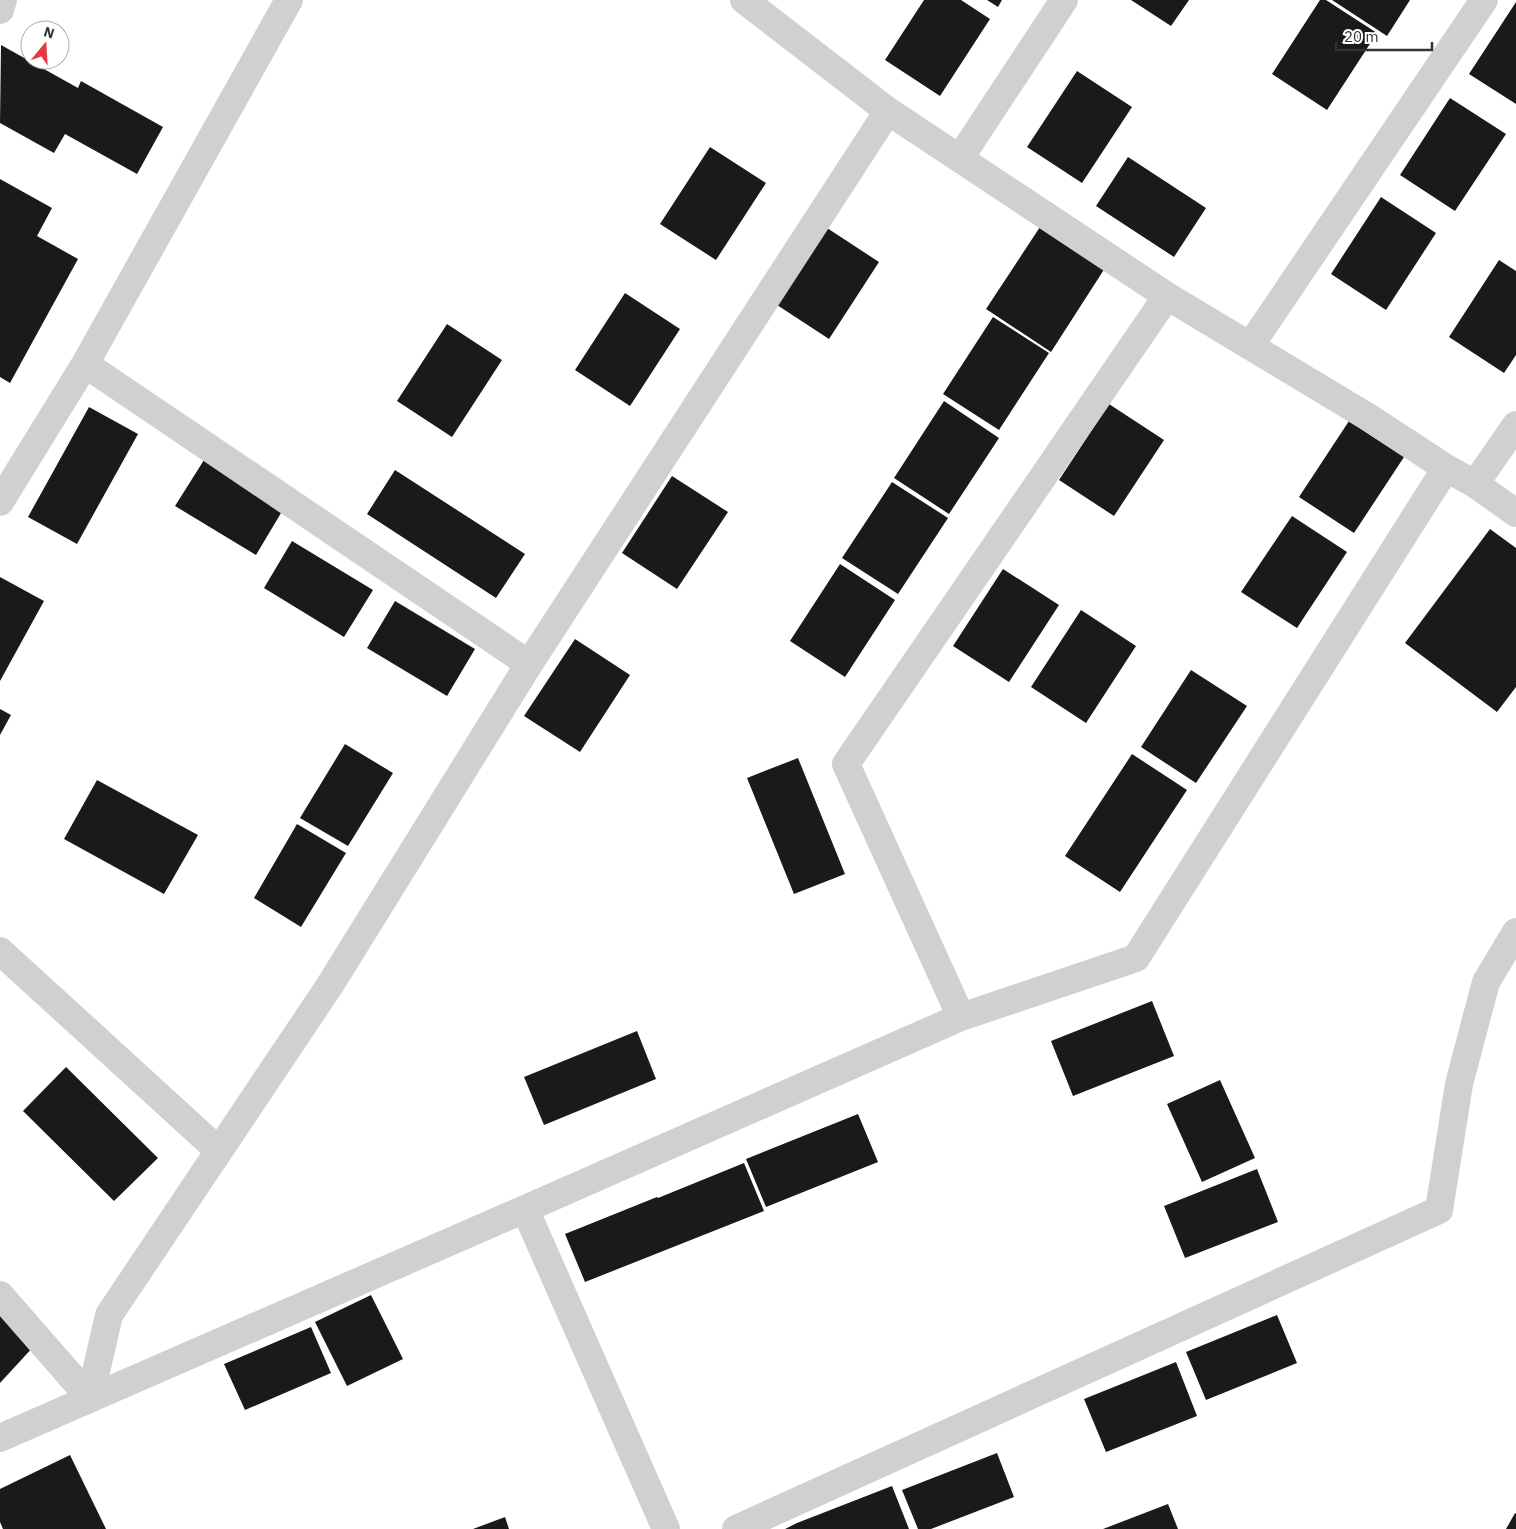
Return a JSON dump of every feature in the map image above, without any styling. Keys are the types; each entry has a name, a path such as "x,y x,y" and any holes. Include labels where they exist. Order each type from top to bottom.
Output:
{"street":[{"path":"0,10 2,0"},
{"path":"0,502 85,364 289,0"},
{"path":"744,0 888,111 1168,296 1368,417 1516,512"},
{"path":"960,158 1064,0"},
{"path":"1250,346 1484,0"},
{"path":"90,1398 109,1315 330,985 529,664 888,111"},
{"path":"960,1017 846,764 1168,296"},
{"path":"85,364 529,664"},
{"path":"1474,484 1516,424"},
{"path":"0,1438 960,1017 1136,958 1446,468"},
{"path":"736,1529 1439,1210 1459,1084 1486,982 1516,932"},
{"path":"0,951 218,1151"},
{"path":"525,1209 666,1529"},
{"path":"0,1295 90,1398"}],"building":[{"path":"924,0 961,0 990,19 940,96 885,60"},
{"path":"987,0 1002,0 998,7"},
{"path":"1131,0 1189,0 1171,26"},
{"path":"1320,0 1326,0 1377,33 1327,110 1272,74"},
{"path":"1332,0 1410,0 1387,36"},
{"path":"1516,2 1516,104 1469,74"},
{"path":"1,45 20,56 20,70 46,70 78,88 81,81 163,127 137,174 65,134 54,153 0,123"},
{"path":"1077,71 1132,107 1082,183 1027,147"},
{"path":"1450,98 1506,134 1455,211 1400,175"},
{"path":"710,147 766,183 716,260 660,224"},
{"path":"1128,157 1206,208 1174,257 1096,206"},
{"path":"0,179 52,208 37,236 78,259 10,383 0,377"},
{"path":"1381,197 1436,233 1386,310 1331,274"},
{"path":"824,226 879,262 829,339 774,303"},
{"path":"1040,227 1105,268 1051,352 986,309"},
{"path":"1499,260 1516,271 1516,355 1504,373 1449,337"},
{"path":"625,293 680,329 630,406 575,370"},
{"path":"993,317 1049,353 999,430 943,394"},
{"path":"447,324 502,360 452,437 397,401"},
{"path":"944,401 999,438 949,514 894,478"},
{"path":"1109,404 1164,440 1114,516 1059,480"},
{"path":"89,407 138,434 77,544 28,517"},
{"path":"1349,421 1404,457 1354,533 1299,497"},
{"path":"204,460 284,508 256,555 175,506"},
{"path":"395,470 525,554 496,598 367,514"},
{"path":"672,476 728,512 677,589 622,553"},
{"path":"892,482 948,518 898,594 842,558"},
{"path":"1292,516 1347,552 1297,628 1241,592"},
{"path":"1490,529 1516,548 1516,687 1497,712 1405,643"},
{"path":"292,541 373,590 344,637 264,588"},
{"path":"840,564 895,600 845,677 790,641"},
{"path":"1003,569 1059,605 1009,682 953,646"},
{"path":"0,577 44,601 0,681"},
{"path":"395,601 475,649 447,696 367,648"},
{"path":"1081,610 1136,646 1086,723 1031,687"},
{"path":"575,639 630,675 580,752 524,716"},
{"path":"1191,670 1247,706 1196,783 1141,747"},
{"path":"0,709 11,715 0,735"},
{"path":"345,744 393,773 348,846 300,818"},
{"path":"1132,754 1187,790 1120,892 1065,856"},
{"path":"798,758 845,874 794,894 747,778"},
{"path":"97,780 198,835 164,894 64,839"},
{"path":"297,824 346,853 301,927 254,898"},
{"path":"1152,1001 1174,1056 1073,1096 1051,1041"},
{"path":"637,1031 656,1079 544,1125 524,1077"},
{"path":"66,1067 158,1158 114,1201 23,1111"},
{"path":"1220,1080 1255,1158 1202,1182 1167,1104"},
{"path":"858,1114 878,1162 766,1207 746,1159"},
{"path":"744,1163 764,1211 585,1282 565,1234"},
{"path":"1257,1169 1278,1222 1185,1258 1164,1206"},
{"path":"371,1295 403,1359 347,1386 315,1322"},
{"path":"0,1312 35,1345 0,1383"},
{"path":"1277,1315 1297,1363 1206,1400 1186,1352"},
{"path":"311,1327 331,1373 245,1410 224,1364"},
{"path":"1176,1362 1197,1416 1106,1452 1084,1399"},
{"path":"997,1453 1014,1497 931,1529 918,1529 902,1490"},
{"path":"70,1455 106,1529 3,1529 0,1522 0,1489"},
{"path":"892,1486 909,1529 785,1529 797,1523"},
{"path":"1168,1504 1178,1529 1103,1529"},
{"path":"1515,1513 1516,1529 1506,1529"},
{"path":"505,1517 509,1529 473,1529"}]}
